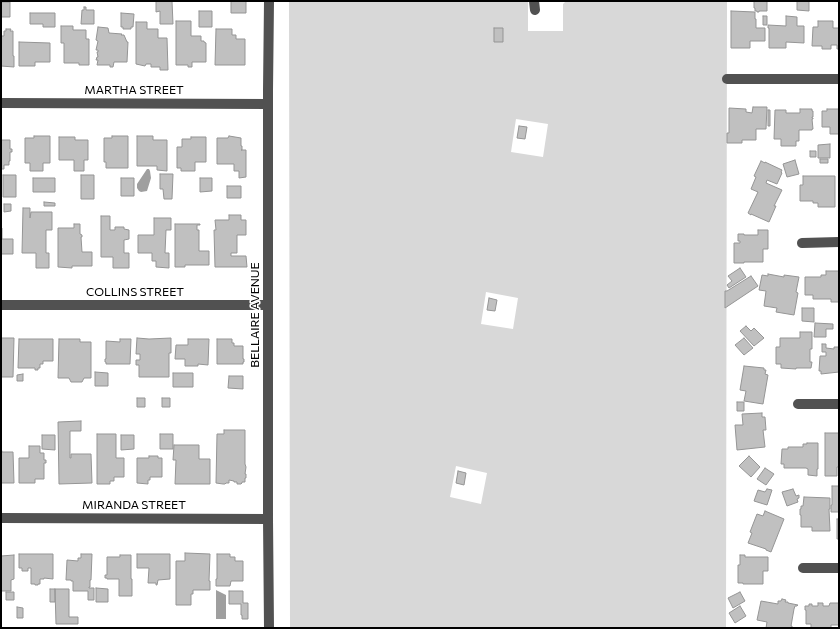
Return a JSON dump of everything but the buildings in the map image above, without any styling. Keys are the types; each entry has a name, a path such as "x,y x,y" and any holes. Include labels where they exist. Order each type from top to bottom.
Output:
{"street":[{"name":"BELLAIRE AVENUE","path":"269,1 269,628"},
{"path":"727,79 839,79"},
{"name":"MARTHA STREET","path":"1,103 268,104"},
{"path":"802,242 839,242"},
{"name":"COLLINS STREET","path":"1,305 268,305"},
{"path":"798,404 839,404"},
{"name":"MIRANDA STREET","path":"1,518 268,519"},
{"path":"802,568 839,568"}],"shaded area":[{"path":"289,1 528,1 528,31 563,31 563,4 566,1 727,1 726,628 290,628","holes":["516,119 548,124 543,157 511,152","486,292 518,298 513,329 481,324","456,466 487,473 481,504 450,497"]},
{"path":"147,169 150,171 151,178 147,191 141,192 137,188 137,184"},
{"path":"216,590 226,595 226,619 216,619"}]}
